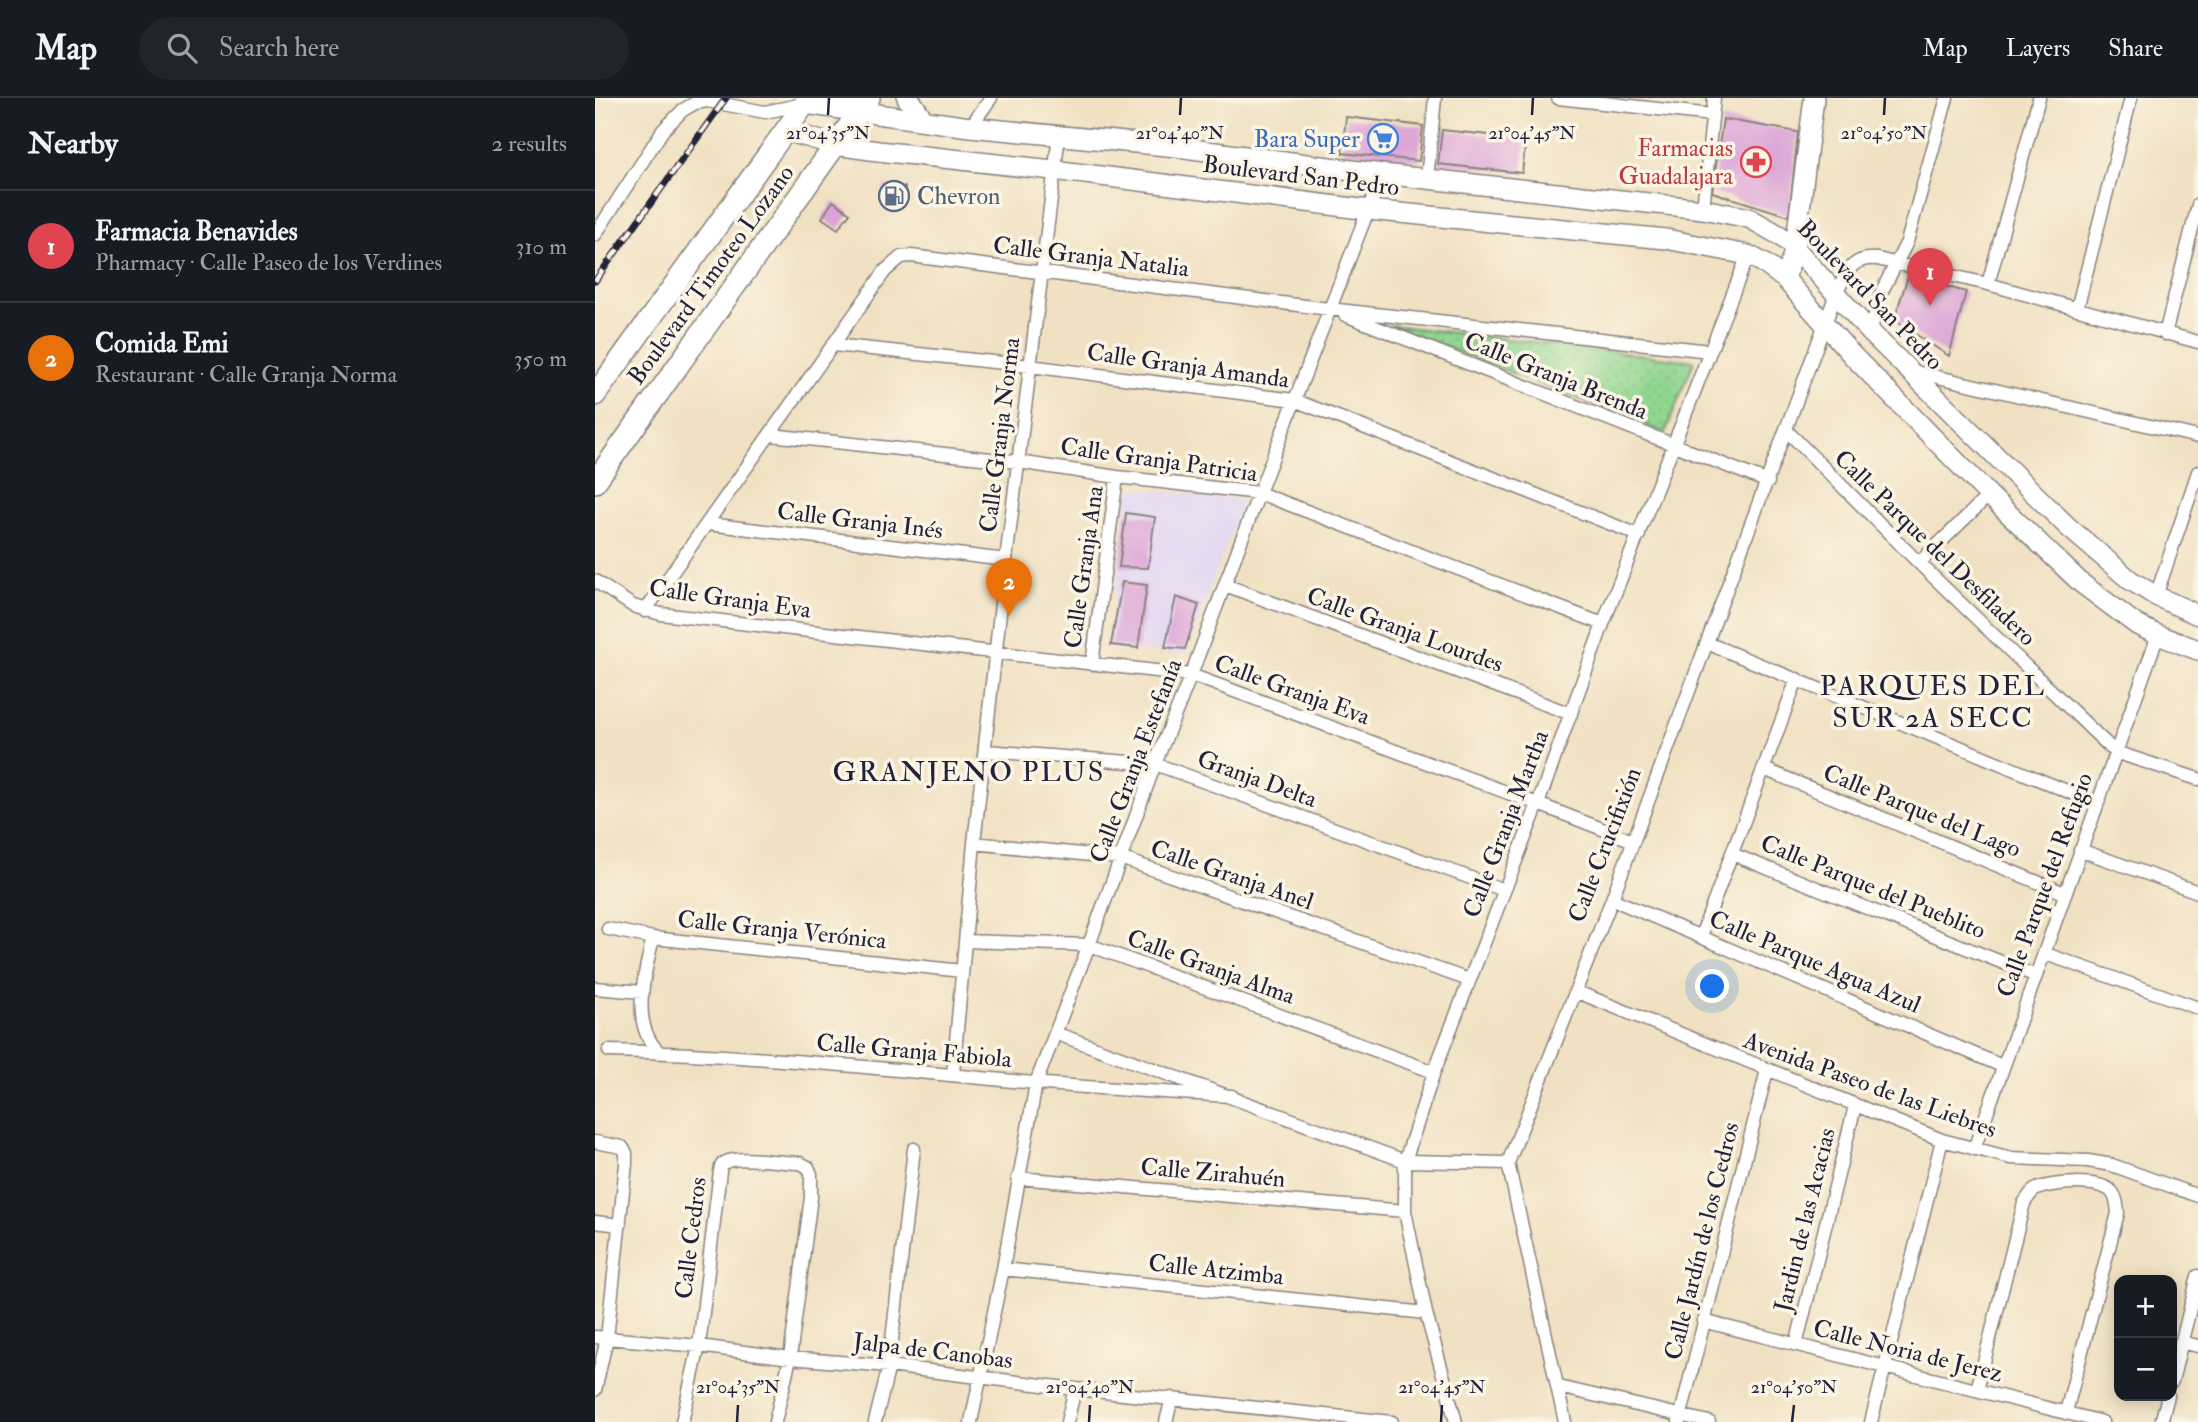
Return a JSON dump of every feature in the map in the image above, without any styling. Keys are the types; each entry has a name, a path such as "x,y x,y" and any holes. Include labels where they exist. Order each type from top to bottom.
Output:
{"main road":[{"path":"908,98 922,119"},
{"name":"Boulevard Timoteo Lozano","path":"595,395 807,101"},
{"name":"Boulevard Timoteo Lozano","path":"595,482 864,105"}],"street":[{"path":"970,127 991,98"},
{"path":"1427,179 1435,98"},
{"path":"1558,98 1621,102 1712,115"},
{"path":"1703,209 1714,98"},
{"path":"1785,279 1795,247 1814,98"},
{"path":"1870,332 1882,291 1907,242 1947,98"},
{"path":"1987,284 2039,98"},
{"path":"2077,309 2131,98"},
{"path":"595,235 663,130 695,103 707,101 765,112 807,101"},
{"name":"Boulevard San Pedro","path":"807,101 864,105 970,127 1177,147 1382,174 1703,209 1749,218 1779,234 1795,247 1870,332 2067,526 2115,568 2156,596 2198,615"},
{"path":"765,112 786,131"},
{"name":"Boulevard San Pedro","path":"786,131 835,145 1369,210 1666,239 1748,255 1785,279 1853,356 1989,495"},
{"name":"Calle Granja Norma","path":"953,1074 974,843 1059,135"},
{"name":"Calle Granja Estefanía","path":"971,1422 1003,1269 1036,1083 1154,764 1191,675 1382,174"},
{"path":"2165,334 2198,205"},
{"name":"Calle Granja Martha","path":"1456,1422 1426,1313 1405,1211 1405,1161 1434,1072 1538,804 1603,624 1748,255"},
{"name":"Calle Granja Natalia","path":"645,611 885,271 901,257 1042,271 1329,309 1710,351"},
{"name":"Calle Crucifixión","path":"1508,1163 1612,899 1836,294 1848,271 1865,258 1898,264"},
{"path":"1898,264 1987,284 2198,342"},
{"name":"Calle Granja Brenda","path":"1329,309 1768,482"},
{"name":"Calle Granja Amanda","path":"834,345 1030,366 1294,400 1639,535"},
{"path":"1907,369 2198,437"},
{"name":"Calle Parque del Desfiladero","path":"1787,431 2115,752"},
{"name":"Calle Granja Patricia","path":"771,435 1018,462 1117,477 1259,493 1603,624"},
{"path":"2156,596 2198,472"},
{"name":"Calle Granja Ana","path":"1092,664 1117,477"},
{"path":"1919,563 1989,495 2081,583 2112,608 2158,635 2198,650"},
{"name":"Calle Granja Inés","path":"708,524 1006,560"},
{"name":"Calle Granja Eva","path":"595,581 645,611 1191,675 1633,841"},
{"name":"Calle Granja Lourdes","path":"1225,585 1571,714"},
{"name":"Calle Parque del Refugio","path":"1974,1149 2158,635"},
{"path":"1707,643 2097,803"},
{"path":"1701,936 1797,679"},
{"name":"Granja Delta","path":"986,751 1154,764 1504,890"},
{"path":"2115,752 2198,779"},
{"name":"Calle Parque del Lago","path":"1764,769 2064,893"},
{"name":"Calle Granja Anel","path":"974,843 1120,858 1469,980"},
{"path":"2080,850 2198,891"},
{"name":"Calle Parque del Pueblito","path":"1732,854 2036,976"},
{"name":"Calle Parque Agua Azul","path":"1612,899 2002,1066"},
{"path":"608,929 653,937"},
{"name":"Calle Granja Verónica","path":"642,992 653,937 963,971"},
{"name":"Calle Granja Alma","path":"965,941 1089,945 1434,1072"},
{"path":"2046,954 2198,1008"},
{"path":"595,988 642,992 642,1018 646,1037 659,1052"},
{"name":"Avenida Paseo de las Liebres","path":"1575,991 1942,1140 2032,1160 2088,1161 2112,1165 2198,1196"},
{"name":"Calle Granja Fabiola","path":"1055,1033 1405,1161 1508,1163"},
{"name":"Calle Granja Fabiola","path":"609,1051 659,1052 1232,1096"},
{"name":"Calle Jardín de los Cedros","path":"1680,1418 1767,1070"},
{"name":"Jardin de las Acacias","path":"1796,1345 1855,1106"},
{"path":"1871,1422 1942,1140"},
{"path":"595,1142 622,1147 627,1153 620,1225 595,1390"},
{"path":"875,1422 888,1366 914,1149"},
{"name":"Calle Cedros","path":"699,1346 722,1164 728,1160 800,1163 808,1167 812,1184 790,1358"},
{"path":"1508,1163 1565,1422"},
{"name":"Calle Zirahuén","path":"1018,1178 1405,1211"},
{"path":"1977,1390 2024,1203 2030,1194 2047,1186 2097,1184 2113,1193 2118,1213 2066,1412"},
{"path":"595,1222 620,1225"},
{"name":"Calle Atzimba","path":"1003,1269 1426,1313"},
{"path":"2177,1359 2198,1276"},
{"name":"Calle Noria de Jerez","path":"1703,1321 2102,1422"},
{"name":"Jalpa de Canobas","path":"601,1337 1392,1422"},
{"path":"2181,1342 2198,1346"},
{"path":"682,1422 699,1346"},
{"path":"775,1422 790,1358"},
{"path":"1559,1387 1680,1418 1709,1422"},
{"path":"1067,1422 1075,1389"},
{"path":"1166,1422 1172,1398"},
{"path":"2161,1422 2167,1401"},
{"path":"1266,1422 1270,1407"}],"shaded area":[{"path":"1129,488 1243,500 1186,654 1108,649"}],"green space":[{"path":"1389,325 1694,361 1665,433"}],"building":[{"name":"Bara Super","path":"1346,117 1423,126 1419,161 1342,153"},
{"name":"Farmacias Guadalajara","path":"1723,119 1798,132 1789,216 1712,192"},
{"path":"1442,130 1526,139 1522,173 1438,164"},
{"name":"Chevron","path":"884,185 905,187 904,206 883,205"},
{"name":"Chevron","path":"833,201 850,213 838,229 822,218"},
{"path":"1908,276 1966,292 1949,356 1894,320"},
{"path":"1126,513 1155,517 1148,568 1119,567"},
{"path":"1122,582 1147,585 1138,648 1111,645"},
{"path":"1176,597 1199,605 1185,649 1165,647"}],"railway":[{"path":"595,281 726,98"}],"place":[{"name":"Bara Super","path":"1383,139"},
{"name":"Farmacias Guadalajara","path":"1756,162"},
{"name":"Chevron","path":"894,196"},
{"name":"Farmacia Benavides","path":"1930,306"},
{"name":"Comida Emi","path":"1009,616"}],"district":[{"name":"PARQUES DEL SUR 2A SECC","path":"1933,702"},
{"name":"GRANJENO PLUS","path":"969,772"}]}
